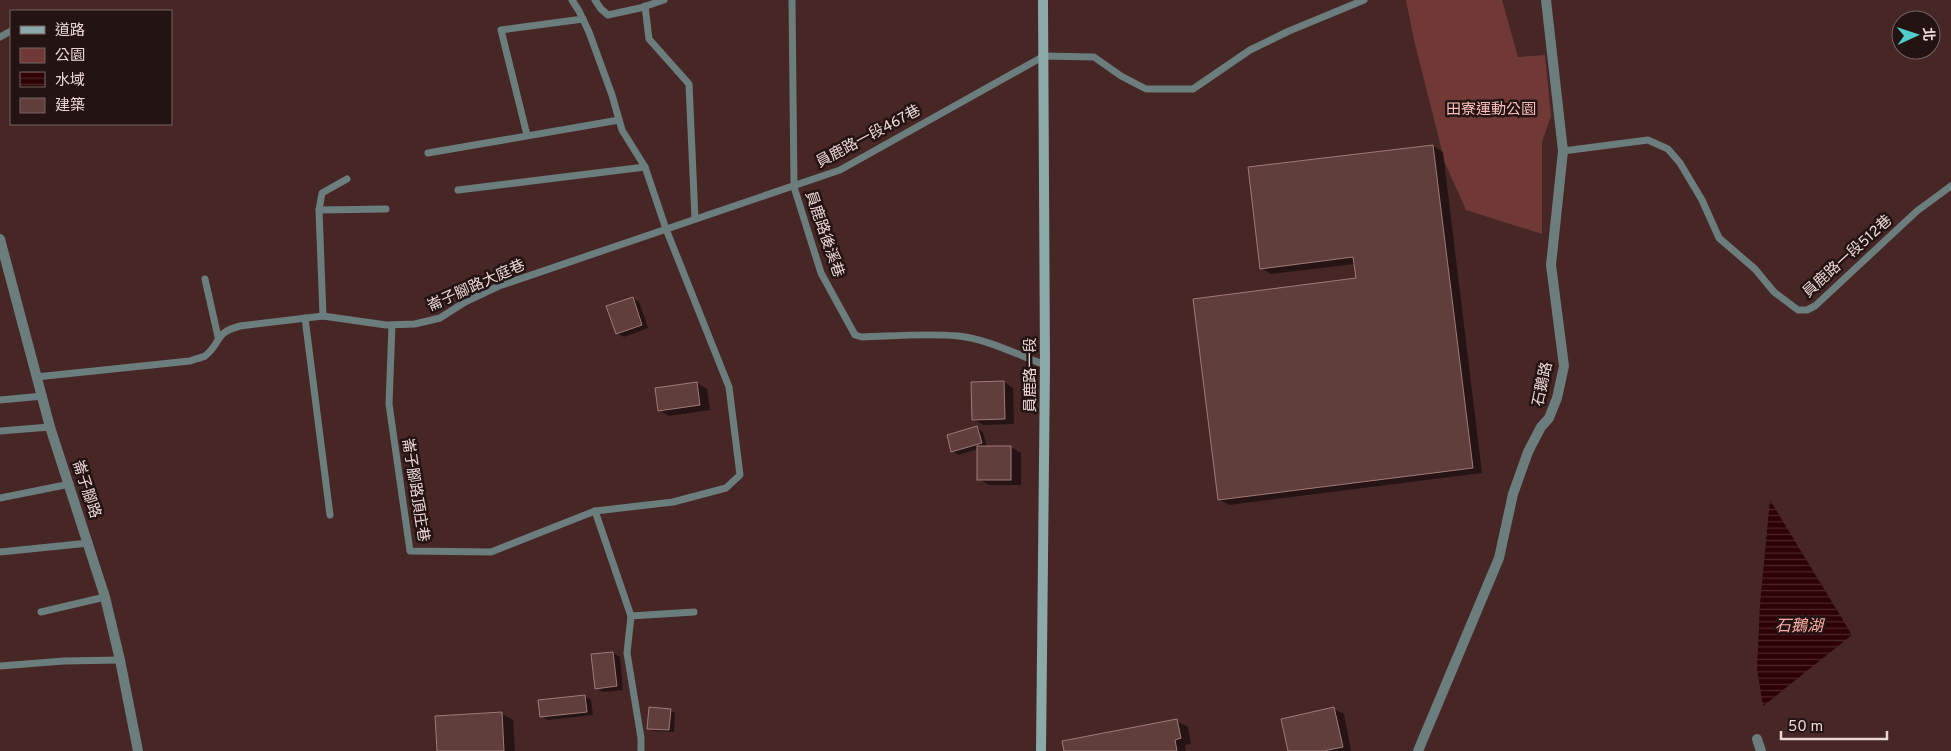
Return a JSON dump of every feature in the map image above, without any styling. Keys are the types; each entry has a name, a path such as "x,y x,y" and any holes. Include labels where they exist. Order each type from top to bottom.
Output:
{"main road":[{"name":"員鹿路一段","path":"1042,751 1045,366 1044,0"}],"street":[{"name":"石鵝路","path":"1418,751 1499,558 1513,494 1528,452 1541,427 1549,418 1557,398 1564,366 1551,265 1563,151 1546,0"},
{"name":"崙子腳路","path":"0,239 50,427 105,596 138,751"},
{"path":"1757,738 1761,751"}],"lane":[{"path":"572,0 583,19 612,95 622,130 645,167 666,229 730,387 740,475 726,488 673,502 595,511 631,616 628,653 641,738 641,751"},
{"path":"595,0 608,15 664,0"},
{"name":"員鹿路後溪巷","path":"792,0 794,187 821,273 855,335 862,338 912,335 959,336 992,345 1045,366"},
{"path":"1044,56 1094,57 1121,76 1146,89 1193,89 1250,50 1289,31 1364,0"},
{"path":"645,6 649,39 689,84 695,220"},
{"path":"527,135 501,30 583,19"},
{"name":"員鹿路一段467巷","path":"666,229 840,170 1044,56"},
{"path":"428,154 619,120"},
{"name":"員鹿路一段512巷","path":"1563,151 1648,140 1668,149 1680,163 1702,200 1719,238 1755,268 1774,292 1798,310 1807,310 1814,306 1917,211 1951,186"},
{"path":"458,190 645,167"},
{"path":"323,316 319,210 322,193 347,179"},
{"path":"319,210 386,209"},
{"name":"崙子腳路大庭巷","path":"36,377 190,361 204,356 212,348 218,337 228,329 240,326 323,316 392,325 415,324 440,318 465,302 499,286 666,229"},
{"path":"205,279 218,337"},
{"path":"305,318 330,515"},
{"name":"崙子腳路頂庄巷","path":"392,325 389,404 410,551 491,552 595,511"},
{"path":"0,400 43,396"},
{"path":"0,431 50,427"},
{"path":"0,498 70,484"},
{"path":"0,552 89,544"},
{"path":"41,612 105,596"},
{"path":"631,616 694,612"},
{"path":"0,666 64,661 120,660"}],"green space":[{"name":"田寮運動公園","path":"1406,0 1502,0 1518,57 1545,55 1551,116 1542,142 1542,234 1466,210 1445,163 1414,40"}],"water":[{"name":"石鵝湖","path":"1770,500 1852,635 1763,706 1757,669 1760,604"}],"building":[{"path":"1433,145 1473,468 1218,500 1193,299 1356,278 1353,257 1260,269 1248,167"},
{"path":"633,297 642,325 616,334 606,306"},
{"path":"1004,381 1005,419 972,420 971,382"},
{"path":"697,382 700,405 658,411 655,388"},
{"path":"977,426 982,443 951,452 947,435"},
{"path":"977,446 1011,446 1011,480 977,480"},
{"path":"613,652 617,686 595,689 591,654"},
{"path":"585,695 587,712 540,717 538,700"},
{"path":"649,707 671,709 669,730 647,729"},
{"path":"1334,707 1343,747 1323,751 1288,751 1281,719"},
{"path":"502,712 504,751 437,751 435,716"},
{"path":"1177,719 1181,738 1175,740 1177,751 1064,751 1062,741"}]}
